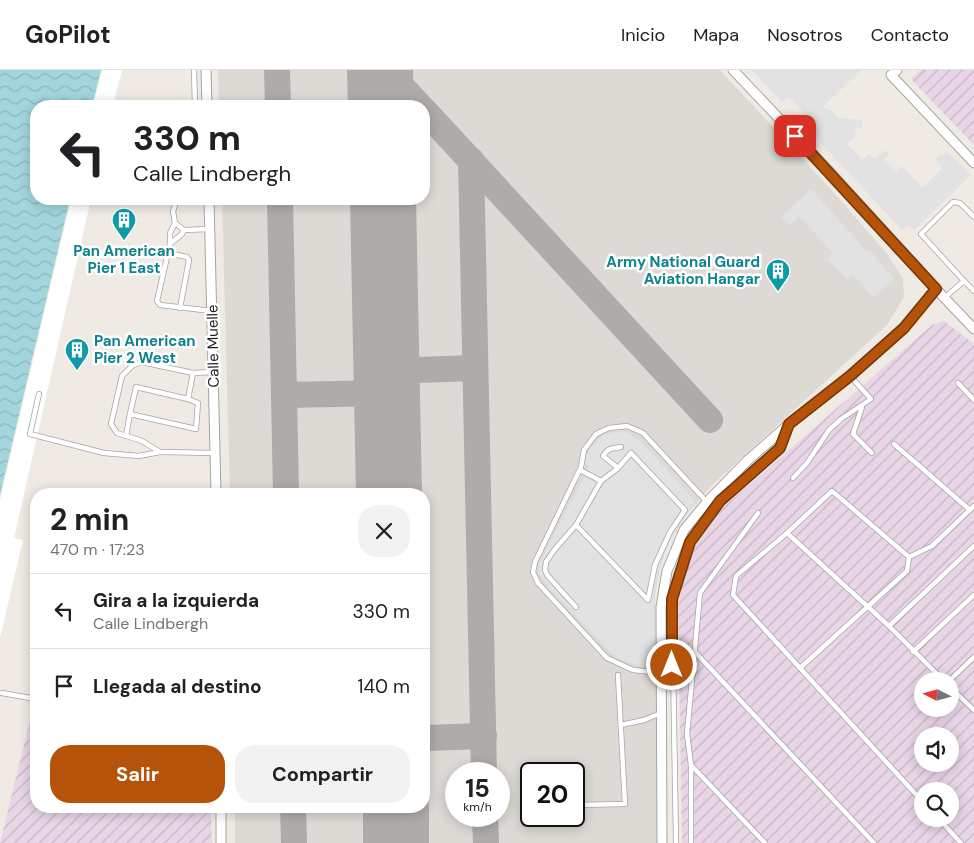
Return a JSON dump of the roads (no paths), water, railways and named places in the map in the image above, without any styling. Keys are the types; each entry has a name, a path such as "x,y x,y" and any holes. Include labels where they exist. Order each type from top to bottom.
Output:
{"street":[{"path":"206,70 207,100"},
{"path":"733,70 974,329"},
{"path":"894,72 974,163"},
{"name":"Calle Muelle","path":"209,205 216,488"},
{"path":"662,843 661,607 667,570 684,530 707,502 747,461 789,424 850,376 904,328 936,289"},
{"path":"221,813 221,843"}],"lane":[{"path":"194,70 195,100"},
{"path":"974,217 960,203 953,202 921,234 974,291"},
{"path":"175,205 173,211 175,223 170,233 170,244 157,301 160,305 212,312"},
{"path":"175,223 184,230 210,229"},
{"path":"170,244 184,230"},
{"path":"168,253 187,256 190,260 180,308"},
{"path":"944,298 964,281"},
{"path":"160,452 142,440 117,433 111,424 122,376 133,365 142,362 193,373 213,372"},
{"path":"188,399 193,373"},
{"path":"793,478 807,463 829,430 841,419 862,407 871,399 850,376"},
{"path":"958,383 974,400"},
{"path":"126,436 130,414 136,388 188,399 198,403 196,429 130,414"},
{"path":"39,394 30,434 104,453 139,456 160,452 215,453"},
{"path":"862,407 853,434 872,453"},
{"path":"676,843 672,599 690,542 720,501 780,448 789,424"},
{"path":"662,673 633,670 607,658 538,583 533,572 535,562 580,470 584,450 596,434 609,428 627,426 643,433 707,502"},
{"path":"894,444 970,510"},
{"path":"618,468 603,456 606,450 621,447"},
{"path":"576,525 648,600 655,565 670,532 685,510 631,453 618,468 601,482 576,525 546,562 545,570 547,575 576,608"},
{"path":"580,470 601,482"},
{"path":"909,558 832,491 787,533 736,576 734,595 914,792"},
{"path":"909,558 932,546 974,506"},
{"path":"691,843 691,765 687,734 700,592 758,513"},
{"path":"787,533 889,626 934,672"},
{"path":"889,626 974,546"},
{"path":"800,668 907,571 909,558"},
{"path":"913,652 974,595"},
{"path":"695,652 874,843"},
{"path":"958,672 974,657"},
{"path":"585,805 625,804 618,675"},
{"path":"2,692 30,698"},
{"path":"959,696 974,710"},
{"path":"621,725 644,720 661,713"},
{"path":"691,765 765,843"},
{"path":"946,827 961,843"}],"water":[{"path":"0,70 101,70 94,100 30,100 30,205 69,205 0,495"}],"place":[{"name":"Pan American Pier 1 East","path":"124,241"},
{"name":"Army National Guard Aviation Hangar","path":"778,292"},
{"name":"Pan American Pier 2 West","path":"77,371"}]}
